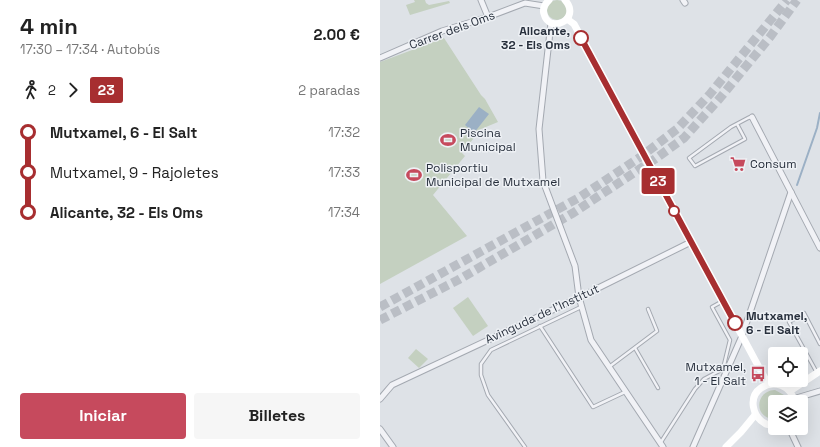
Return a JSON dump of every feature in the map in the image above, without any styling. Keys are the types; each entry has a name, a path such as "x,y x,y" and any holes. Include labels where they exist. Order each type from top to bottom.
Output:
{"street":[{"path":"482,0 488,17"},
{"path":"546,3 544,14 548,21 559,24 569,16 570,8 565,0"},
{"name":"Carrer dels Oms","path":"380,58 442,30 488,17 525,3 546,3"},
{"path":"567,19 574,24 768,384 760,389 754,398 753,406 755,415 768,424"},
{"path":"551,23 539,129 543,181 575,266 579,297 591,340 662,445"},
{"path":"752,116 820,248"},
{"path":"693,447 742,336 791,192"},
{"name":"Avinguda de l'Institut","path":"380,399 392,385 579,297 691,242"},
{"path":"790,391 818,372"},
{"path":"784,387 790,391 792,395"},
{"path":"808,395 820,391"},
{"path":"726,447 755,415"},
{"path":"380,429 393,447"},
{"path":"792,435 798,447"}],"lane":[{"path":"737,124 745,139 695,166 689,158 737,124 752,116"},
{"path":"662,445 696,389 704,379 723,369 730,340 712,308 723,301"},
{"path":"526,447 488,395 481,375 481,364 491,350 582,307"},
{"path":"609,368 657,331 648,309"},
{"path":"818,372 790,322 804,313 820,344"},
{"path":"540,326 593,408 625,392"},
{"path":"635,348 658,388"}],"green space":[{"path":"414,0 425,0 429,5 449,1 450,3 410,15 406,5 415,2"},
{"path":"557,0 564,3 567,10 564,17 557,20 550,17 547,10 550,3"},
{"name":"Polisportiu Municipal de Mutxamel","path":"444,38 485,99 498,122 481,129 462,153 465,156 433,195 467,236 380,284 380,62"},
{"path":"468,297 488,326 473,336 453,308"},
{"path":"416,349 428,359 419,368 408,358"},
{"path":"775,390 784,395 768,395 768,418 763,415 759,405 763,395"}],"water":[{"path":"479,107 489,114 474,133 465,125"}],"waterway":[{"path":"797,185 817,128 820,113"}],"tunnel":[{"path":"380,307 580,197 639,158 677,129 710,94 787,0"},
{"path":"380,320 458,280 573,213 684,138 720,98 770,37 797,0"}],"bus line":[{"name":"23","path":"581,38 735,323"}],"place":[{"name":"Alicante, 32 - Els Oms","path":"581,38"},
{"name":"Piscina Municipal","path":"448,140"},
{"name":"Consum","path":"738,164"},
{"name":"Polisportiu Municipal de Mutxamel","path":"414,175"},
{"name":"Mutxamel, 6 - El Salt","path":"735,323"},
{"name":"Mutxamel, 1 - El Salt","path":"758,374"}]}
